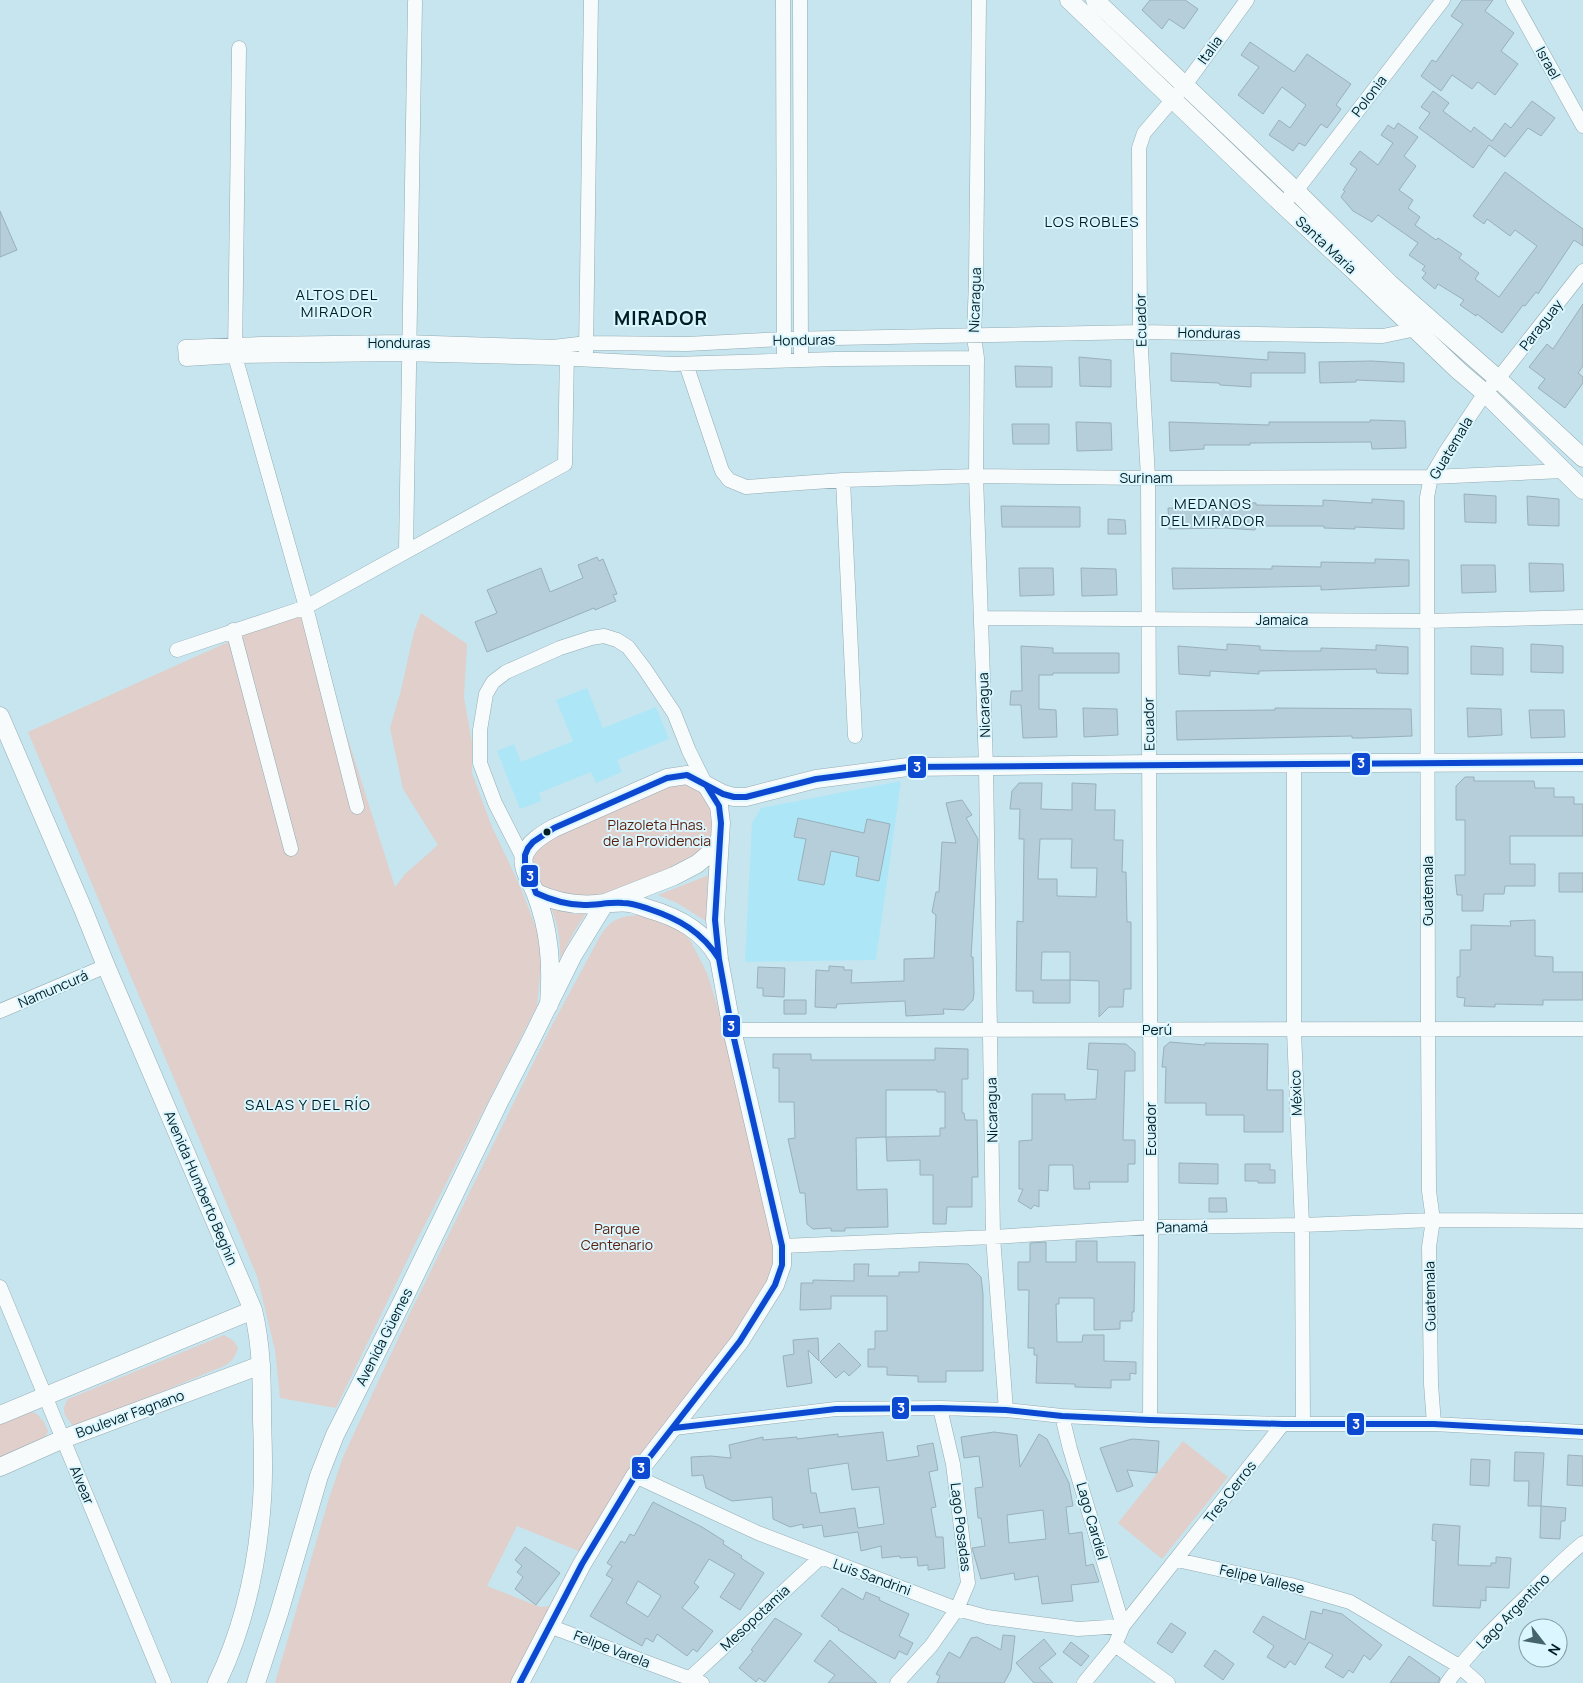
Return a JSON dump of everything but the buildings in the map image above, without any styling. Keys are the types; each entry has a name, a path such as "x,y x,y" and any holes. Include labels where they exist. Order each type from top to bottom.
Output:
{"street":[{"path":"586,360 591,0"},
{"path":"784,0 784,360"},
{"path":"800,0 801,360"},
{"name":"Nicaragua","path":"979,0 974,337 977,358 976,476 986,766 994,1237 1006,1410"},
{"name":"Santa María","path":"1069,0 1282,204 1459,371 1485,393 1583,490"},
{"name":"Santa María","path":"1095,0 1390,284 1498,379 1583,458"},
{"name":"Italia","path":"1172,100 1247,0"},
{"name":"Polonia","path":"1282,204 1296,192 1443,0"},
{"name":"Israel","path":"1513,0 1583,126"},
{"path":"406,551 415,2"},
{"path":"239,48 235,350 306,607 357,807"},
{"name":"Ecuador","path":"1150,1420 1148,478 1140,332 1139,148 1144,133 1172,100"},
{"name":"Paraguay","path":"1498,379 1583,271"},
{"name":"Honduras","path":"567,352 587,343 687,344 801,339 974,337 1140,332 1383,336 1416,330"},
{"name":"Honduras","path":"235,350 553,347 586,360 686,364 784,360 977,358"},
{"path":"177,650 306,607 565,464 567,352"},
{"name":"Surinam","path":"686,364 722,471 730,480 746,487 843,480 976,476 1148,478 1432,477 1564,471"},
{"name":"Guatemala","path":"1434,1424 1431,1384 1429,1247 1433,1220 1429,1191 1427,498 1432,477 1445,453 1485,393 1498,379"},
{"path":"843,480 855,736"},
{"name":"Jamaica","path":"981,618 1427,621 1583,617"},
{"path":"233,630 291,849"},
{"path":"520,1683 582,1564 635,1476 740,1341 775,1285 782,1265 782,1246 732,1030 719,959 715,920 720,840 719,806 706,786 674,713 644,668 628,648 617,640 604,636 560,648 506,672 493,682 486,694 480,730 480,763 495,803 523,858 526,873 536,893 547,934 550,954 549,1005"},
{"name":"Avenida Humberto Beghin","path":"0,717 253,1310 259,1334 262,1499 259,1537 243,1618 232,1653 217,1683"},
{"path":"523,858 528,849 544,834 667,778 687,775 723,794 734,797 746,797 816,779 908,767 1583,762"},
{"name":"México","path":"1294,763 1294,1031 1302,1226 1303,1423"},
{"path":"605,903 674,876 698,864 720,840"},
{"path":"536,893 554,901 568,904 629,903 660,912 697,931 711,945 719,959"},
{"name":"Avenida Güemes","path":"256,1683 279,1613 319,1476 336,1434 573,955 605,903"},
{"name":"Namuncurá","path":"0,1011 106,966"},
{"name":"Perú","path":"732,1030 990,1028 1294,1031 1583,1029"},
{"name":"Panamá","path":"782,1246 994,1237 1151,1227 1302,1226 1433,1220 1583,1221"},
{"name":"Alvear","path":"0,1288 164,1683"},
{"path":"0,1415 253,1310"},
{"name":"Boulevar Fagnano","path":"0,1467 63,1439 261,1365"},
{"path":"674,1428 836,1409 940,1408 1006,1410 1062,1416 1150,1420 1283,1424 1434,1424 1583,1432"},
{"name":"Lago Posadas","path":"897,1683 931,1646 957,1609 968,1583 953,1464 940,1408"},
{"name":"Lago Cardiel","path":"1062,1416 1070,1449 1123,1626"},
{"name":"Tres Cerros","path":"1177,1560 1283,1424"},
{"name":"Luis Sandrini","path":"635,1476 758,1533 957,1609 987,1617 1078,1629 1123,1626"},
{"name":"Lago Argentino","path":"1447,1683 1460,1666 1518,1605 1569,1554 1583,1543"},
{"name":"Mesopotamia","path":"696,1681 820,1558"},
{"path":"1084,1683 1116,1645 1123,1626 1177,1560"},
{"name":"Felipe Vallese","path":"1177,1560 1291,1585 1350,1602 1460,1666 1478,1683"},
{"name":"Felipe Varela","path":"550,1626 696,1681"},
{"path":"1116,1645 1168,1683"}],"shaded area":[{"path":"587,688 603,728 656,707 669,739 617,760 622,772 596,783 591,772 539,793 541,801 520,809 497,751 514,744 521,762 573,741 556,700"},
{"path":"901,781 876,960 745,962 752,823 761,808"}],"green space":[{"path":"306,607 395,887 405,874 438,845 403,789 390,728 414,632 421,613 467,644 464,697 472,743 472,773 492,827 521,888 537,931 541,963 537,1006 417,1240 336,1408 280,1398 275,1350 257,1276 28,732"},
{"name":"Plazoleta Hnas. de la Providencia","path":"687,775 719,806 710,853 605,903 536,893 528,849"},
{"path":"709,875 707,886 709,923 677,903 658,895"},
{"path":"551,908 575,914 586,913 560,959 556,921"},
{"name":"Parque Centenario","path":"638,915 667,923 680,930 690,940 707,973 724,1027 761,1185 774,1251 770,1277 735,1332 680,1406 581,1552 517,1526 487,1586 540,1607 553,1606 513,1683 275,1683 329,1498 343,1457 411,1311 550,1029 598,940 606,928 614,921"},
{"path":"224,1335 234,1341 238,1348 233,1359 224,1366 79,1426 73,1426 66,1416 64,1407 68,1399"},
{"path":"25,1412 36,1413 44,1422 48,1431 45,1437 41,1442 28,1450 0,1461 0,1423"},
{"path":"1183,1441 1228,1477 1162,1559 1118,1523"}],"transit line":[{"name":"3","path":"719,959 697,934 680,922 660,913 626,903 571,904 553,900 536,893 525,863 525,855 528,848 533,842 554,828 667,778 687,775 723,794 734,797 746,797 816,779 908,767 1583,762"},
{"name":"3","path":"520,1683 582,1564 635,1476 740,1341 775,1285 782,1265 782,1246 732,1030 719,959 715,920 721,823 719,806 706,785"},
{"name":"3","path":"674,1428 836,1409 940,1408 1006,1410 1062,1416 1150,1420 1283,1424 1434,1424 1583,1432"}],"district":[{"name":"LOS ROBLES","path":"1092,222"},
{"name":"ALTOS DEL MIRADOR","path":"337,304"},
{"name":"MIRADOR","path":"661,318"},
{"name":"MEDANOS DEL MIRADOR","path":"1213,512"},
{"name":"SALAS Y DEL RÍO","path":"308,1105"}]}
